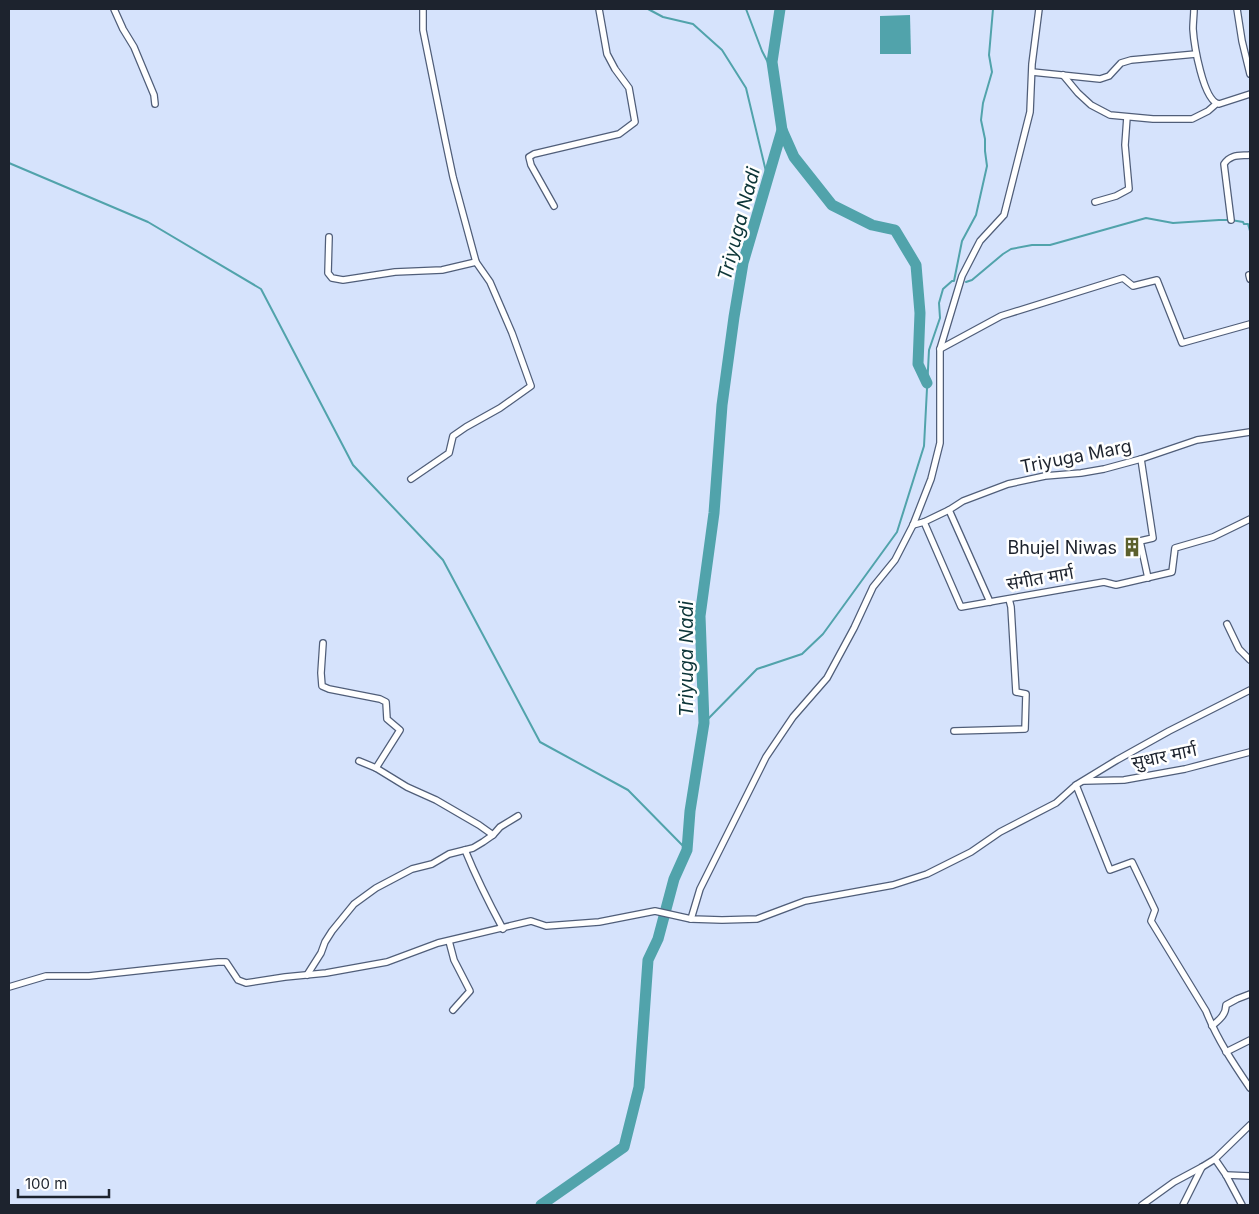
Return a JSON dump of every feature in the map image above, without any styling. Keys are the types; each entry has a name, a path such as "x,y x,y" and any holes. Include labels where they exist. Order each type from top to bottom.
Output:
{"street":[{"path":"114,9 134,47 154,95 155,104"},
{"path":"411,479 449,453 453,436 500,408 531,386 512,333 490,282 476,262 453,177 445,139 423,30 423,9"},
{"path":"554,206 531,165 529,157 534,154 618,134 635,122 629,88 607,54 599,9"},
{"path":"692,919 700,888 766,758 793,717 827,678 854,628 873,587 895,560 913,524 931,479 940,443 940,348 962,276 980,241 1004,215 1030,112 1039,9"},
{"path":"1194,9 1193,29 1196,54 1207,90 1216,104"},
{"path":"1237,9 1250,74"},
{"path":"1032,72 1100,79 1109,76 1121,63 1131,60 1196,54"},
{"path":"1063,75 1091,105 1110,115 1127,117 1192,120 1216,104 1250,94"},
{"path":"1095,202 1116,196 1129,189 1125,145 1127,117"},
{"path":"1231,220 1224,164 1228,158 1250,155"},
{"path":"328,237 328,273 332,278 343,280 395,272 442,270 476,262"},
{"path":"940,348 1001,316 1124,278 1133,286 1157,280 1182,343 1250,324"},
{"name":"Triyuga Marg","path":"913,524 924,522 963,501 1008,484 1045,476 1104,469 1141,459 1196,440 1250,432"},
{"path":"1141,459 1153,538 1140,541 1148,578"},
{"path":"949,510 990,602"},
{"name":"संगीत मार्ग","path":"924,522 961,607 1104,582 1116,585 1172,572 1175,548 1213,537 1250,519"},
{"path":"954,731 1025,729 1026,694 1016,692 1009,599"},
{"path":"1227,624 1239,649 1250,660"},
{"path":"323,643 320,673 322,686 386,702 387,719 400,730 376,768"},
{"path":"9,987 46,976 89,976 218,962 226,962 238,980 246,983 326,973 387,962 438,944 532,922 546,926 599,922 655,912 692,919 757,919 805,901 893,885 927,874 971,852 1000,832 1056,803 1079,783 1117,760 1250,690"},
{"name":"सुधार मार्ग","path":"1079,783 1124,780 1185,769 1240,753 1250,752"},
{"path":"359,761 376,768 407,787 436,800 493,835"},
{"path":"1079,783 1110,870 1132,862 1155,910 1151,921 1206,1011 1226,1052 1250,1088"},
{"path":"307,974 332,931 354,904 376,888 407,872 432,864 449,854 465,850 483,842 500,827 518,816"},
{"path":"465,850 503,929"},
{"path":"449,941 454,960 470,991 453,1010"},
{"path":"1212,1026 1226,1012 1226,1005 1250,994"},
{"path":"1226,1052 1250,1040"},
{"path":"1142,1205 1174,1182 1215,1159 1250,1125"},
{"path":"1215,1159 1242,1205"},
{"path":"1185,1204 1202,1168"},
{"path":"1226,1175 1250,1176"}],"shaded area":[{"path":"910,15 911,54 880,54 880,16"}],"waterway":[{"path":"648,9 663,17 693,24 722,50 746,88 768,180"},
{"path":"746,9 762,51 774,74"},
{"name":"Triyuga Nadi","path":"541,1205 624,1147 639,1087 648,960 658,939 674,879 687,850 690,811 704,723 700,616 714,513 722,405 743,263 782,130 772,62 780,9"},
{"path":"704,723 757,669 802,654 823,634 897,532 924,446 929,350 940,318 939,303 943,289 954,281 962,241 976,215 987,166 985,139 981,120 983,103 992,72 989,55 993,9"},
{"path":"782,130 794,157 832,205 872,225 895,230 916,265 920,313 918,364 927,383"},
{"path":"9,163 148,222 261,289 353,465 443,560 540,742 628,790 687,850"},
{"path":"966,282 972,280 1011,249 1032,245 1050,245 1146,218 1173,223 1231,220 1248,224 1250,231"}],"place":[{"name":"Bhujel Niwas","path":"1132,547"}]}
